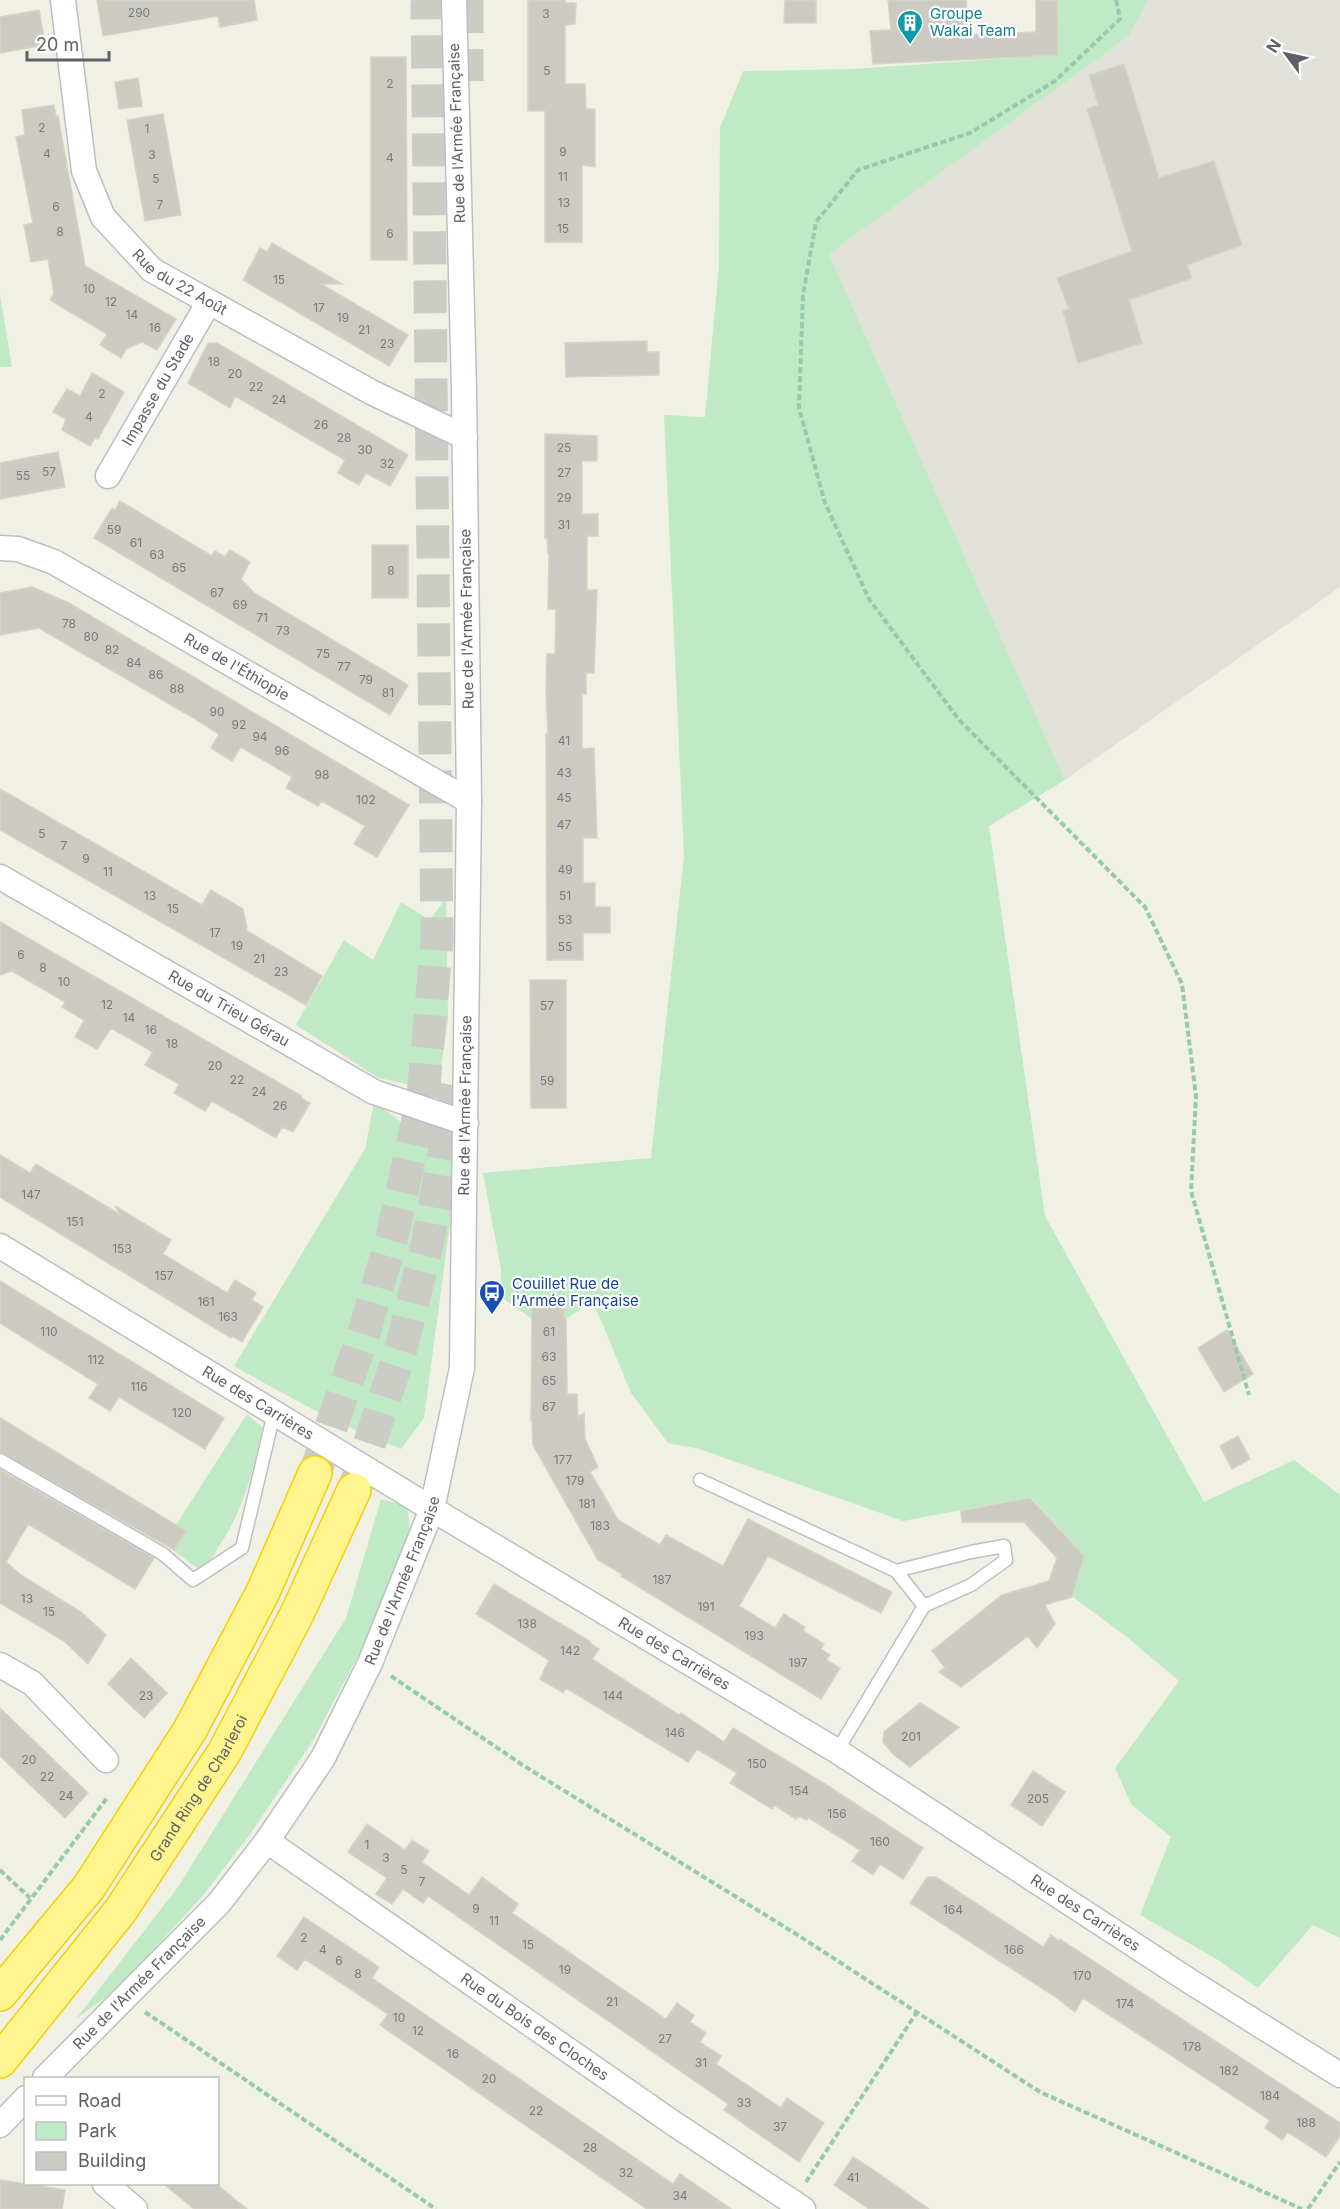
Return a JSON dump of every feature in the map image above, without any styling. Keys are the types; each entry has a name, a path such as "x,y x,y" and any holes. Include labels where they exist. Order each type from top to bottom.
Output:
{"highway":[{"path":"0,1994 89,1887 190,1730 263,1592 315,1473"},
{"name":"Grand Ring de Charleroi","path":"0,2061 121,1910 225,1751 297,1614 354,1490"}],"street":[{"name":"Rue du 22 Août","path":"63,0 84,171 103,217 152,270 371,392 465,437"},
{"name":"Rue de l'Armée Française","path":"47,2077 219,1903 267,1841 323,1758 370,1662 432,1509 462,1368 469,801 465,437 454,0"},
{"name":"Impasse du Stade","path":"108,476 210,302"},
{"name":"Rue de l'Éthiopie","path":"0,548 18,549 54,562 469,801"},
{"name":"Rue du Trieu Gérau","path":"0,877 374,1092 466,1123"},
{"name":"Rue des Carrières","path":"0,1246 432,1509 837,1751 1191,1982 1340,2076"},
{"path":"0,1665 32,1683 106,1760"},
{"name":"Rue du Bois des Cloches","path":"267,1841 674,2123 798,2205"},
{"path":"0,2125 22,2107"},
{"path":"106,2185 135,2209"}],"lane":[{"path":"0,1460 163,1554 193,1580 242,1548 274,1413"},
{"path":"700,1480 896,1571 924,1606"},
{"path":"837,1751 924,1606 971,1585 1006,1560 1004,1546 896,1571"}],"path":[{"path":"1116,0 1120,19 1055,81 970,133 858,170 816,222 803,295 799,408 825,502 869,599 959,720 1145,907 1182,984 1196,1096 1191,1191 1249,1395"},
{"path":"370,1662 524,1766 793,1932 1040,2092 1302,2209"},
{"path":"0,1941 30,1898 111,1794"},
{"path":"0,1870 30,1898"},
{"path":"125,1998 436,2209"},
{"path":"798,2205 917,2012"},
{"path":"1308,2209 1340,2162"}],"shaded area":[{"path":"1148,0 1340,0 1340,587 1065,780 829,254 1129,36"}],"green space":[{"path":"1057,0 1148,0 1129,36 829,254 1065,780 989,826 1045,1216 1204,1502 1294,1460 1340,1495 1340,1938 1313,1925 1258,1988 1218,1960 1140,1915 1171,1837 1131,1804 1115,1768 1179,1681 1128,1638 1073,1597 1084,1556 1031,1497 903,1521 699,1449 668,1443 631,1393 593,1301 566,1319 531,1318 501,1297 501,1269 483,1173 651,1158 684,856 664,415 705,417 719,265 720,128 743,71 852,69 1057,55"},
{"path":"0,294 12,367 0,367"},
{"path":"446,898 448,1019 438,1091 379,1078 296,1025 344,940 373,960 401,902 430,920"},
{"path":"374,1102 458,1164 424,1418 401,1449 337,1421 234,1366 365,1149"},
{"path":"247,1414 263,1428 254,1466 236,1516 204,1573 173,1550 185,1531 176,1525"},
{"path":"381,1499 407,1506 410,1527 368,1637 314,1739 251,1833 201,1898 117,1989 76,2019 178,1887 346,1618"}],"building":[{"path":"97,0 254,0 257,20 220,27 218,16 103,36"},
{"path":"528,0 565,0 565,3 576,3 575,24 565,25 565,84 585,84 586,109 595,109 595,167 582,165 582,242 545,242 545,111 528,111"},
{"path":"785,0 816,0 816,23 784,23"},
{"path":"888,0 966,0 969,35 1036,32 1036,0 1057,0 1058,55 873,64 870,31 891,30"},
{"path":"39,10 45,45 0,53 0,17"},
{"path":"371,57 406,57 407,260 371,260"},
{"path":"1124,64 1159,178 1214,161 1242,245 1187,265 1192,278 1129,300 1142,343 1078,363 1063,311 1069,309 1057,278 1132,251 1087,109 1098,105 1089,75"},
{"path":"138,78 142,106 119,109 115,82"},
{"path":"54,105 56,116 58,116 85,266 176,319 157,350 142,342 126,349 121,358 100,345 107,334 50,300 54,293 48,259 31,262 24,225 33,223 16,137 25,135 22,110"},
{"path":"163,114 181,215 145,221 127,120"},
{"path":"272,243 342,284 321,284 408,335 389,366 243,280 260,248 267,252"},
{"path":"647,341 647,352 659,352 659,375 566,377 565,343"},
{"path":"208,343 217,343 408,455 390,486 366,473 359,485 338,473 345,460 235,396 230,408 188,383"},
{"path":"92,373 124,392 98,439 95,438 90,446 62,430 66,419 53,412 67,389 80,396"},
{"path":"545,434 597,436 597,461 582,461 582,514 598,514 598,536 587,536 587,590 597,590 594,673 586,673 586,694 582,694 582,749 594,748 597,838 583,838 583,883 595,883 595,907 610,907 610,933 583,933 583,960 547,960 547,654 555,654 556,609 548,609 549,553 547,537 545,538"},
{"path":"58,452 65,487 0,499 0,463"},
{"path":"120,501 212,556 215,551 225,557 230,550 250,562 241,579 254,593 408,685 390,715 94,538 112,508 115,510"},
{"path":"372,545 408,545 408,598 372,598"},
{"path":"32,587 69,603 409,805 377,857 354,844 365,826 322,801 318,806 286,788 292,777 241,747 232,761 211,748 219,734 197,720 39,628 0,635 0,593"},
{"path":"0,789 202,905 211,890 243,909 246,930 322,976 306,1005 0,830"},
{"path":"0,922 302,1096 301,1098 310,1103 293,1132 282,1127 276,1138 212,1101 205,1111 174,1093 179,1084 145,1065 153,1052 111,1028 97,1049 75,1037 84,1020 62,1007 65,1002 12,971 0,975"},
{"path":"530,980 566,980 566,1108 531,1108"},
{"path":"0,1155 30,1173 36,1164 121,1215 115,1206 171,1240 163,1254 227,1293 235,1280 256,1293 252,1300 263,1307 242,1342 232,1336 231,1338 0,1197"},
{"path":"0,1281 224,1418 205,1449 119,1397 110,1411 89,1398 98,1384 0,1323"},
{"path":"532,1306 564,1306 567,1394 577,1394 578,1417 584,1413 585,1439 598,1467 590,1472 618,1520 660,1545 666,1535 723,1566 748,1519 892,1592 881,1613 768,1556 739,1606 775,1628 784,1614 805,1627 803,1631 824,1644 821,1649 830,1655 826,1660 840,1668 821,1699 598,1560 533,1445 531,1421"},
{"path":"1227,1330 1253,1374 1224,1392 1198,1348"},
{"path":"0,1418 186,1531 174,1550 0,1452"},
{"path":"1238,1436 1250,1459 1232,1469 1220,1446"},
{"path":"0,1470 154,1558 135,1589 28,1524 6,1562 21,1575 81,1612 106,1635 88,1664 64,1641 0,1603"},
{"path":"1030,1498 1084,1556 1072,1597 1045,1605 1055,1624 1037,1648 1028,1636 961,1687 939,1672 945,1668 932,1651 1002,1595 1049,1581 1057,1558 1024,1522 962,1522 961,1511"},
{"path":"494,1584 591,1642 599,1649 592,1659 679,1715 681,1713 724,1742 733,1728 923,1848 903,1879 880,1864 873,1875 852,1861 860,1850 809,1818 806,1820 798,1816 796,1819 774,1805 772,1809 730,1783 737,1773 697,1749 688,1762 566,1688 563,1693 540,1679 549,1660 476,1614"},
{"path":"131,1658 167,1693 144,1718 108,1684"},
{"path":"920,1703 959,1727 910,1767 894,1755 883,1742 884,1732"},
{"path":"0,1708 88,1793 65,1818 0,1756"},
{"path":"1033,1771 1065,1792 1042,1826 1011,1805"},
{"path":"367,1824 405,1850 412,1840 429,1851 422,1862 469,1895 482,1877 518,1904 512,1913 666,2019 677,2003 694,2015 690,2022 706,2033 700,2042 721,2056 716,2064 781,2108 787,2098 824,2123 799,2162 724,2110 728,2104 428,1896 423,1903 403,1889 392,1904 376,1894 387,1878 348,1852"},
{"path":"927,1877 936,1877 1043,1947 1051,1935 1059,1941 1060,1939 1340,2123 1340,2136 1326,2157 1288,2132 1282,2140 1265,2128 1270,2120 1083,1998 1075,2012 910,1903"},
{"path":"304,1917 379,1967 372,1978 439,2024 673,2184 680,2174 731,2209 647,2209 380,2025 388,2014 305,1959 297,1970 277,1956"},
{"path":"853,2157 929,2209 869,2209 834,2185"},
{"path":"0,2180 65,2190 62,2209 0,2209"},
{"path":"165,2185 217,2185 247,2209 194,2209"}],"tunnel":[{"path":"315,1473 364,1333 392,1237 423,1097 437,940 427,0"},
{"path":"467,0 467,81"},
{"path":"354,1490 401,1349 427,1245 457,1086"}],"place":[{"name":"Groupe Wakai Team","path":"910,46"},
{"name":"Couillet Rue de l'Armée Française","path":"492,1316"}]}
